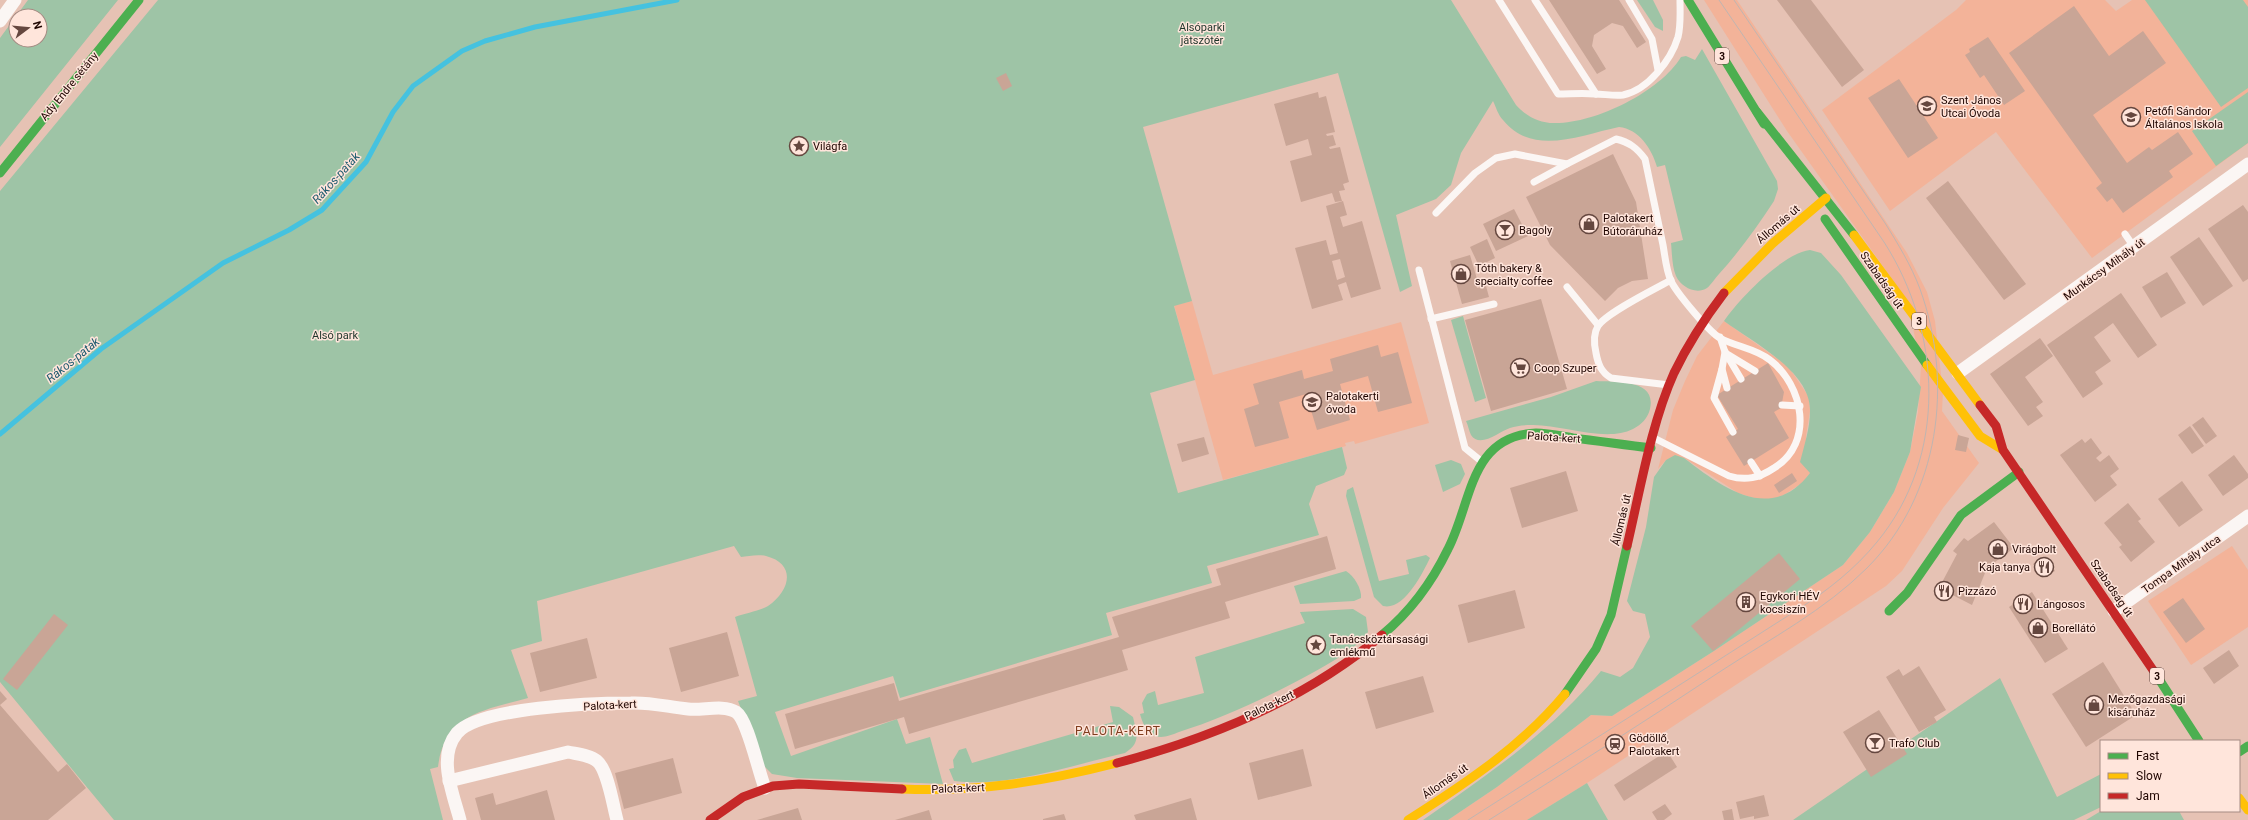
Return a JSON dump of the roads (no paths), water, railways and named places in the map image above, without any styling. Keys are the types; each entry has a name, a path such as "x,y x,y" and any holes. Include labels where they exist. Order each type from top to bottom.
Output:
{"main road":[{"name":"Ady Endre sétány","path":"0,173 139,0"},
{"name":"Szabadság út","path":"1688,0 1803,186"},
{"name":"Szabadság út","path":"1757,112 1826,198 1958,373 1996,426 2003,450 2114,611 2198,740"},
{"name":"Állomás út","path":"1408,820 1452,792 1500,756 1543,719 1563,698 1587,664 1611,614 1650,448 1669,385 1686,346 1702,320 1744,271 1814,203 1826,198"},
{"name":"Szabadság út","path":"1814,203 1929,368 1980,436 2003,450"},
{"name":"Palota-kert","path":"710,820 746,795 765,788 792,785 928,789 1007,786 1120,762 1149,754 1225,726 1320,681 1345,665 1388,630 1436,573 1447,553 1481,461 1498,443 1513,437 1529,434 1564,436 1650,448"},
{"path":"1889,611 1908,593 1961,515 2019,472"},
{"path":"2240,799 2248,810"}],"street":[{"path":"0,21 15,0"},
{"name":"Munkácsy Mihály út","path":"1958,373 2248,164"},
{"name":"Tompa Mihály utca","path":"2114,611 2248,516"},
{"name":"Palota-kert","path":"460,820 449,781 448,749 457,733 472,721 504,713 631,703 657,704 688,709 718,708 736,712 745,726 756,765 765,788"},
{"path":"449,781 568,752 583,755 598,761 605,775 617,820"}],"lane":[{"path":"1499,0 1558,94 1622,95 1636,90 1649,81 1671,52 1678,36 1680,0"},
{"path":"1535,0 1596,94"},
{"path":"1628,0 1652,39 1658,70"},
{"path":"1534,182 1616,139 1627,142 1638,150 1644,159 1670,280 1702,320 1720,337 1750,348 1769,358 1782,370 1796,394 1800,406 1801,420 1798,437 1786,460 1760,476 1745,480 1729,476 1654,438"},
{"path":"1436,213 1475,173 1496,158 1515,154 1567,164"},
{"path":"2125,234 2134,247"},
{"path":"1419,270 1465,448 1481,461"},
{"path":"1669,385 1611,378 1604,373 1598,364 1594,336 1598,325 1611,314 1670,280"},
{"path":"1567,287 1598,325"},
{"path":"1431,319 1494,304"},
{"path":"1720,337 1725,352 1742,380"},
{"path":"1725,352 1714,398 1734,430"},
{"path":"1725,352 1755,371"},
{"path":"1722,368 1727,388"},
{"path":"1782,405 1800,406"},
{"path":"1751,462 1760,476"}],"waterway":[{"name":"Rákos-patak","path":"0,434 101,349 223,263 289,230 322,210 366,162 393,112 413,86 462,51 485,41 535,27 677,0"}],"tram line":[{"path":"1468,820 1797,610 1830,587 1850,570 1877,542 1900,508 1916,472 1926,433 1929,394 1926,354 1917,315 1903,277 1884,242 1719,0"},
{"path":"1489,820 1797,623 1851,583 1867,568 1892,539 1911,507 1925,472 1934,436 1937,399 1936,362 1930,325 1920,289 1904,255 1885,223 1734,0"}],"place":[{"name":"Szent János Utcai Óvoda","path":"1927,106"},
{"name":"Petőfi Sándor Általános Iskola","path":"2131,117"},
{"name":"Világfa","path":"799,146"},
{"name":"Palotakert Bútoráruház","path":"1589,224"},
{"name":"Bagoly","path":"1505,230"},
{"name":"Tóth bakery & specialty coffee","path":"1461,274"},
{"name":"Coop Szuper","path":"1520,368"},
{"name":"Palotakerti óvoda","path":"1312,402"},
{"name":"Virágbolt","path":"1998,549"},
{"name":"Kaja tanya","path":"2044,567"},
{"name":"Pizzázó","path":"1944,591"},
{"name":"Egykori HÉV kocsiszín","path":"1746,602"},
{"name":"Lángosos","path":"2023,604"},
{"name":"Borellátó","path":"2038,628"},
{"name":"Tanácsköztársasági emlékmű","path":"1316,645"},
{"name":"Mezőgazdasági kisáruház","path":"2094,705"},
{"name":"Trafo Club","path":"1875,743"},
{"name":"Gödöllő, Palotakert","path":"1615,744"}],"district":[{"name":"PALOTA-KERT","path":"1118,731"}],"park label":[{"name":"Alsóparki játszótér","path":"1202,33"},
{"name":"Alsó park","path":"335,335"}]}
